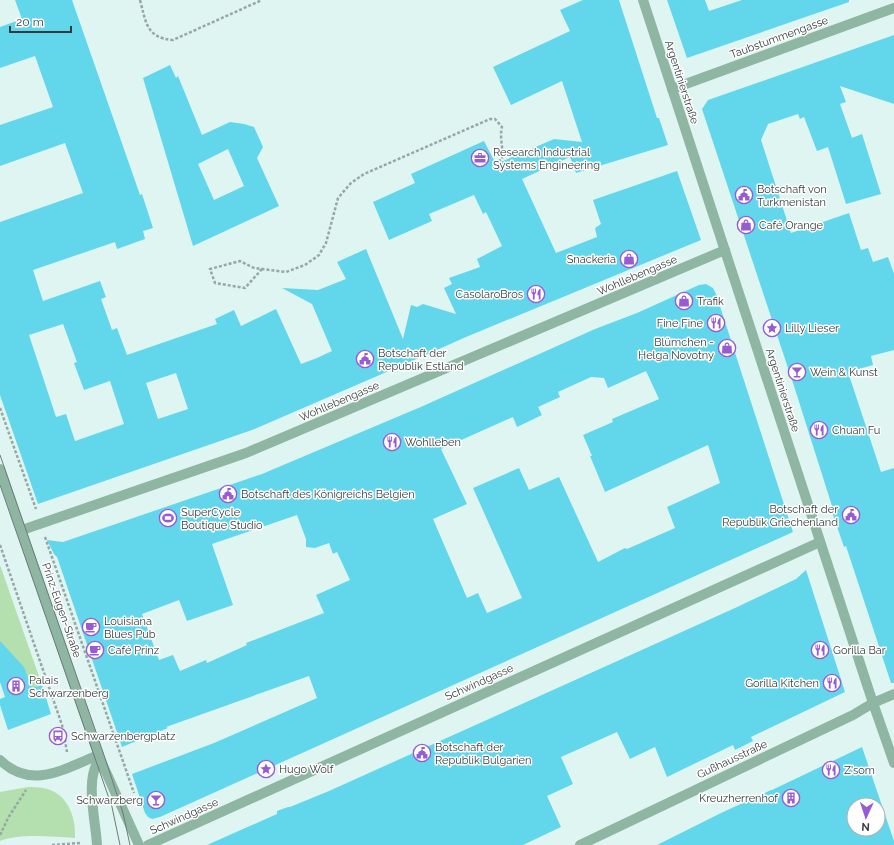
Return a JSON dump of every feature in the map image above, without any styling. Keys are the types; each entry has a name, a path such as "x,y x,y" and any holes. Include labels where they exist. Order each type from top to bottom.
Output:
{"street":[{"name":"Argentinierstraße","path":"643,0 873,704 894,763"},
{"name":"Taubstummengasse","path":"672,89 894,8"},
{"name":"Wohllebengasse","path":"22,530 246,453 725,250"},
{"name":"Prinz-Eugen-Straße","path":"0,469 99,757"},
{"name":"Schwindgasse","path":"148,845 820,542"},
{"name":"Gußhausstraße","path":"580,845 601,841 894,694"},
{"path":"0,760 20,773 40,776 99,757"},
{"path":"97,845 93,802 93,779 96,763 99,757"},
{"path":"99,757 139,845"}],"path":[{"path":"140,0 147,25 153,34 162,39 173,40 262,0"},
{"path":"262,269 245,288 215,283 210,269 240,261 254,268 262,269 286,272 305,265 318,255 326,243 338,198 350,183 364,174 490,119 495,119 502,127 501,138 503,153 502,159 496,163"},
{"path":"0,408 136,798"},
{"path":"0,545 62,725 70,767"},
{"path":"0,835 8,818 28,787 40,776"},
{"path":"52,845 80,844 80,836"}],"green space":[{"path":"0,565 42,685 32,688 0,645"},
{"path":"28,787 51,790 64,800 72,814 75,838 27,836 0,841 0,792"}],"building":[{"path":"15,0 72,0 140,195 142,194 153,228 143,231 145,239 117,249 115,242 33,270 43,301 100,281 106,297 101,299 112,330 117,328 127,355 217,324 215,319 234,310 241,326 276,309 301,364 317,358 332,351 312,304 282,288 318,290 346,279 337,262 366,249 403,339 411,305 417,307 423,304 456,314 444,288 452,284 449,278 480,267 477,259 502,246 486,212 483,214 474,195 429,214 432,221 389,240 373,202 415,183 411,174 484,141 496,164 554,139 582,142 562,81 511,105 493,67 570,31 560,10 583,0 619,0 657,118 659,118 668,145 576,173 570,157 522,179 556,253 597,237 595,228 601,224 593,200 677,171 701,240 466,337 252,430 38,504 0,395 0,222 83,193 65,143 0,166 0,125 53,107 35,56 0,68 0,27 22,19","holes":["63,324 77,362 74,363 84,390 110,381 124,424 75,441 66,414 56,417 29,335","176,373 188,409 158,419 146,383"]},
{"path":"667,0 705,0 709,11 742,0 849,0 849,2 687,58"},
{"path":"894,35 894,104 840,86 846,102 840,104 852,138 862,134 881,194 846,204 828,147 817,151 804,117 800,119 798,114 768,124 761,140 791,233 849,213 861,250 868,248 873,262 888,257 894,274 894,350 871,356 873,365 848,372 881,472 894,468 894,683 891,683 846,546 844,547 830,506 832,506 794,386 702,109 708,100"},
{"path":"170,65 176,78 178,76 202,135 230,122 254,127 263,147 257,158 279,206 193,246 143,78","holes":["228,149 244,186 214,200 198,164"]},
{"path":"706,284 713,288 716,294 793,532 160,817 152,819 148,817 145,813 132,774 214,743 317,698 309,676 166,727 168,728 122,747 57,557 47,540 63,542 262,474 423,406 595,329 637,313 699,285","holes":["646,371 659,399 612,419 613,422 583,435 605,492 708,445 720,483 667,507 675,528 627,549 625,548 598,562 559,477 529,490 519,468 473,488 522,598 487,613 478,593 467,598 433,519 467,504 441,449 513,417 517,427 542,415 538,407 560,397 558,392 591,377 604,378 608,388","297,515 306,539 306,547 315,548 329,543 333,554 337,552 350,580 316,595 324,613 246,643 247,645 207,663 206,660 180,671 173,655 159,660 142,614 179,600 187,621 233,605 212,544"]},
{"path":"806,570 845,692 751,737 753,741 735,750 733,745 667,777 655,747 630,759 617,732 561,757 573,784 547,796 561,827 523,845 207,845 277,814 277,811 329,791 735,608 796,579"},
{"name":"Palais Schwarzenberg","path":"0,641 24,667 32,688 42,685 51,714 8,730 0,705 0,699 5,697 0,682"},
{"name":"Kreuzherrenhof","path":"862,747 879,797 846,797 846,837 886,837 886,818 894,845 657,845"}],"tram line":[{"path":"0,455 105,758 123,813 130,845"},
{"path":"0,485 112,807 120,845"}],"place":[{"name":"Research Industrial Systems Engineering","path":"480,158"},
{"name":"Botschaft von Turkmenistan","path":"744,195"},
{"name":"Café Orange","path":"746,225"},
{"name":"Snackeria","path":"629,259"},
{"name":"CasolaroBros","path":"536,294"},
{"name":"Trafik","path":"684,301"},
{"name":"Fine Fine","path":"716,323"},
{"name":"Lilly Lieser","path":"772,328"},
{"name":"Blümchen - Helga Novotny","path":"727,348"},
{"name":"Botschaft der Republik Estland","path":"365,359"},
{"name":"Wein & Kunst","path":"797,372"},
{"name":"Chuan Fu","path":"819,430"},
{"name":"Wohlleben","path":"392,442"},
{"name":"Botschaft des Königreichs Belgien","path":"228,494"},
{"name":"Botschaft der Republik Griechenland","path":"851,515"},
{"name":"SuperCycle Boutique Studio","path":"168,518"},
{"name":"Louisiana Blues Pub","path":"91,627"},
{"name":"Café Prinz","path":"95,650"},
{"name":"Gorilla Bar","path":"820,650"},
{"name":"Gorilla Kitchen","path":"832,683"},
{"name":"Palais Schwarzenberg","path":"16,686"},
{"name":"Schwarzenbergplatz","path":"58,736"},
{"name":"Botschaft der Republik Bulgarien","path":"422,753"},
{"name":"Hugo Wolf","path":"266,769"},
{"name":"Z'som","path":"831,770"},
{"name":"Kreuzherrenhof","path":"791,798"},
{"name":"Schwarzberg","path":"156,800"}]}
